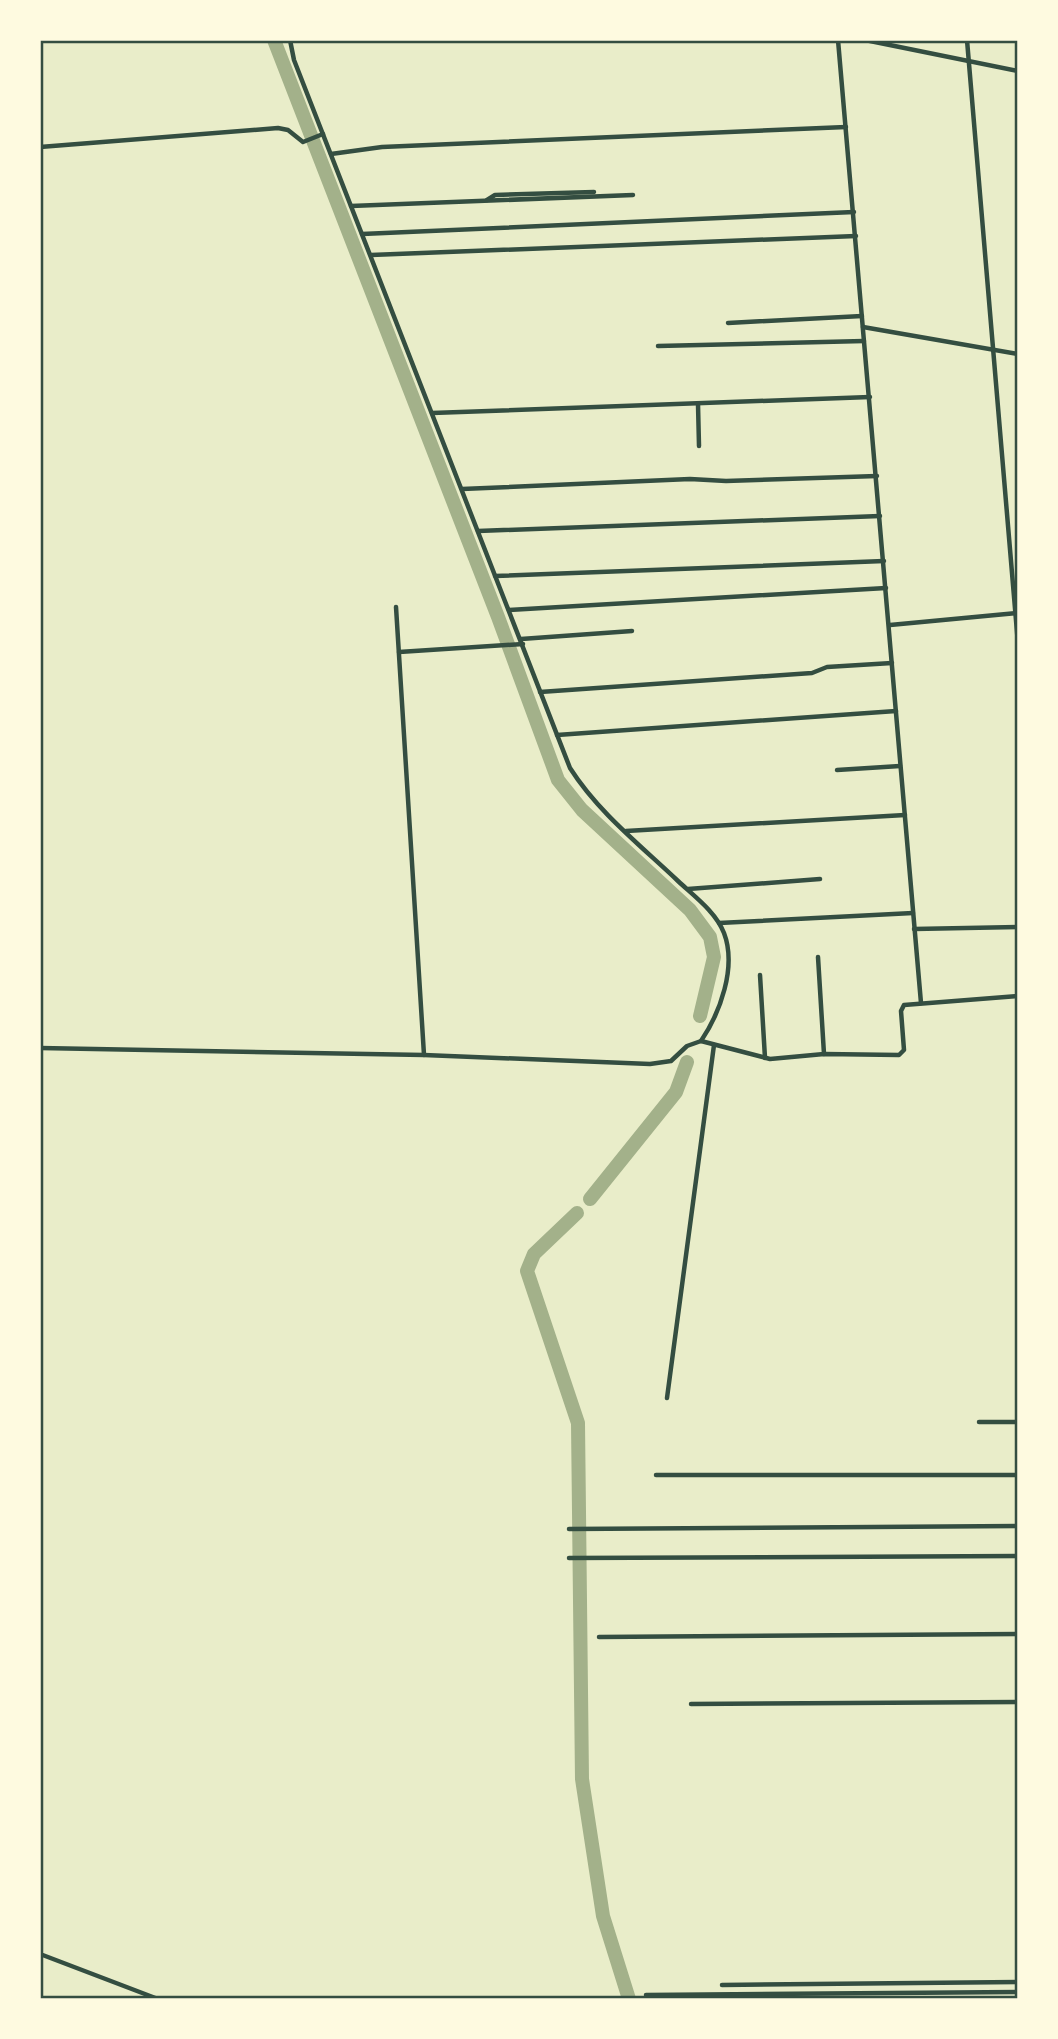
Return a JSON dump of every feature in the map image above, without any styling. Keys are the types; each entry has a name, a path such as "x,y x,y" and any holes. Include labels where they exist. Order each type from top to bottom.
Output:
{"street":[{"path":"289,40 321,135 331,154 570,768 583,789 719,923 727,944 728,964 715,1017 701,1041"},
{"path":"838,40 921,1003"},
{"path":"865,40 1018,71"},
{"path":"967,40 1018,644"},
{"path":"331,154 383,147 846,127"},
{"path":"40,147 278,128 288,130 303,142 321,135"},
{"path":"487,201 495,195 594,192"},
{"path":"351,206 633,195"},
{"path":"362,234 854,212"},
{"path":"370,255 856,236"},
{"path":"728,323 862,316"},
{"path":"863,327 1018,354"},
{"path":"658,346 864,341"},
{"path":"432,413 870,397"},
{"path":"698,404 699,446"},
{"path":"462,489 690,479 726,481 877,476"},
{"path":"478,531 880,516"},
{"path":"495,576 884,561"},
{"path":"509,610 887,588"},
{"path":"396,607 424,1055"},
{"path":"890,625 1016,613"},
{"path":"399,652 504,646 522,641 632,631"},
{"path":"540,692 812,673 827,667 892,663"},
{"path":"557,735 896,711"},
{"path":"837,770 901,766"},
{"path":"625,831 905,815"},
{"path":"687,890 820,879"},
{"path":"719,923 913,913"},
{"path":"914,929 1018,927"},
{"path":"818,957 824,1054"},
{"path":"761,975 765,1058"},
{"path":"40,1048 424,1055 658,1064 671,1060 687,1046 701,1041 765,1058 824,1054 902,1054 902,1007 921,1003 1018,996"},
{"path":"667,1398 714,1045"},
{"path":"979,1422 1018,1422"},
{"path":"656,1475 1018,1475"},
{"path":"569,1529 1018,1526"},
{"path":"569,1558 1018,1556"},
{"path":"599,1637 1018,1634"},
{"path":"691,1704 1018,1702"},
{"path":"40,1954 158,1999"},
{"path":"722,1985 1018,1982"},
{"path":"646,1995 1018,1992"}],"waterway":[{"path":"274,40 498,617 558,780 582,810 690,910 710,937 714,957 700,1016"},
{"path":"590,1199 676,1092 687,1062"},
{"path":"577,1213 534,1254 527,1271 578,1423 582,1779 603,1916 629,1999"}]}
